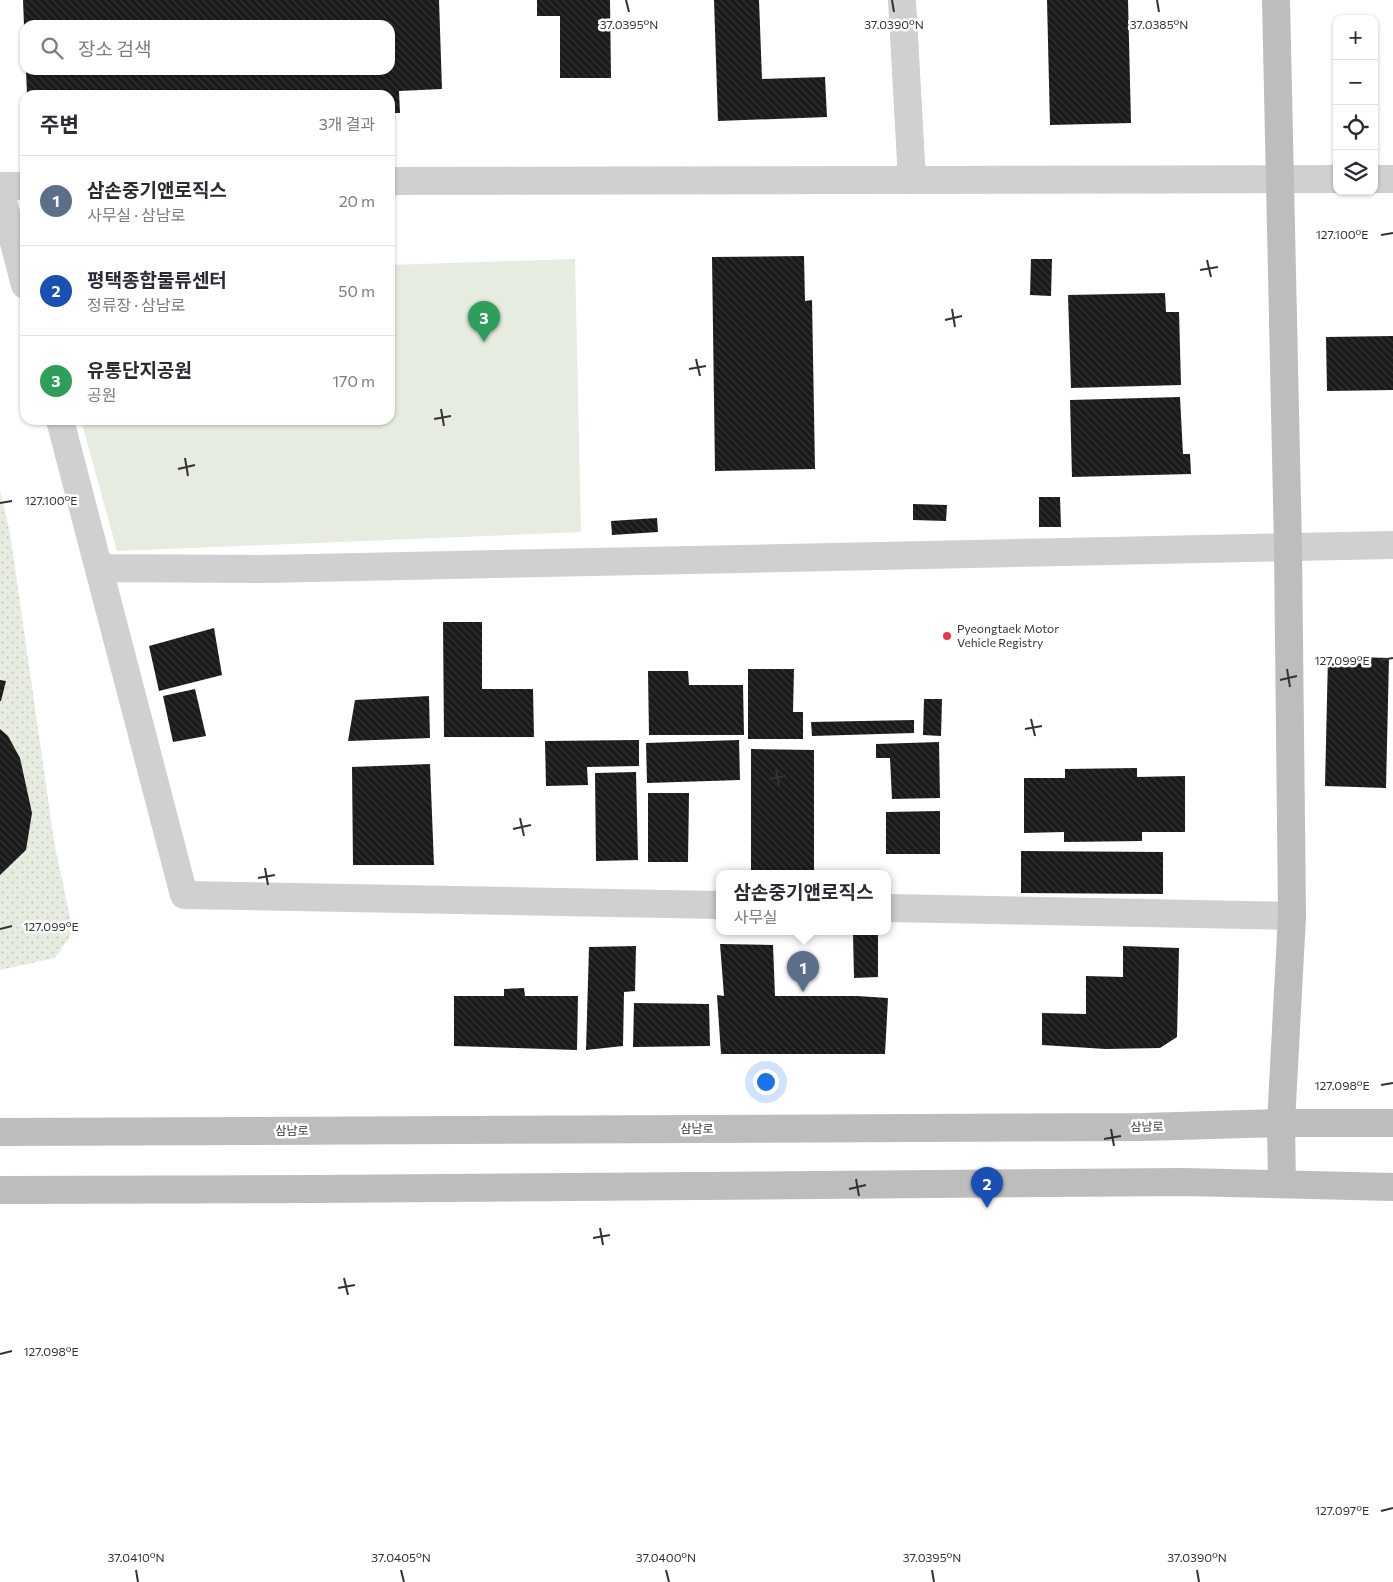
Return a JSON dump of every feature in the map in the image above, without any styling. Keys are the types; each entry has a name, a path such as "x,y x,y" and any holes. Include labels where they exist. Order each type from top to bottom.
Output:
{"main road":[{"path":"1276,0 1288,547 1292,916 1281,1123 1282,1184"},
{"name":"삼남로","path":"0,1132 1133,1127 1281,1123 1393,1123"},
{"path":"0,1190 1183,1182 1393,1187"}],"street":[{"path":"902,0 912,180"},
{"path":"395,181 1333,179"},
{"path":"1378,179 1393,179"},
{"path":"20,186 0,188 20,266"},
{"path":"61,425 184,895 716,905"},
{"path":"99,568 275,568 1393,545"},
{"path":"891,908 1292,916"}],"shaded area":[{"path":"575,259 581,532 117,551 82,425 395,425 395,265"},
{"path":"0,490 10,533 54,841 73,932 55,958 0,970"}],"building":[{"path":"23,0 439,0 442,89 399,91 400,113 395,113 395,90 27,90 26,75 395,75 395,20 24,20"},
{"path":"537,0 610,0 611,78 560,78 560,16 537,16"},
{"path":"714,0 759,0 762,79 825,77 827,117 718,121"},
{"path":"1047,0 1128,0 1131,123 1050,125"},
{"path":"804,256 805,301 812,300 815,469 715,471 712,257"},
{"path":"1031,259 1052,259 1051,296 1030,295"},
{"path":"1165,293 1166,312 1179,312 1181,385 1071,388 1068,295"},
{"path":"1393,336 1393,390 1327,391 1326,337"},
{"path":"1180,397 1183,454 1190,454 1191,474 1072,477 1070,400"},
{"path":"1039,497 1060,497 1061,527 1039,527"},
{"path":"913,504 947,505 946,521 913,520"},
{"path":"657,518 658,532 612,535 611,521"},
{"path":"443,622 482,622 482,689 533,689 534,737 444,737"},
{"path":"214,628 222,675 159,691 149,646"},
{"path":"1328,656 1389,658 1386,788 1325,786"},
{"path":"748,669 794,669 793,712 803,712 803,739 748,739"},
{"path":"648,671 688,671 689,685 743,685 744,735 649,735"},
{"path":"0,680 6,681 1,701 0,701"},
{"path":"195,689 206,736 173,742 163,696"},
{"path":"429,696 430,738 348,741 355,700"},
{"path":"924,699 942,699 941,736 923,735"},
{"path":"914,720 914,733 812,736 811,722"},
{"path":"0,729 8,736 20,758 32,813 26,850 0,875"},
{"path":"639,740 639,766 587,767 588,785 546,786 545,741"},
{"path":"739,740 740,780 647,783 646,743"},
{"path":"939,742 940,798 892,799 890,758 876,758 876,744"},
{"path":"751,749 814,750 814,870 751,870"},
{"path":"430,764 434,865 353,865 352,767"},
{"path":"1137,768 1137,777 1185,776 1185,832 1142,832 1142,841 1064,842 1064,832 1024,833 1024,778 1065,778 1065,769"},
{"path":"636,772 638,860 596,861 595,773"},
{"path":"648,793 689,793 688,862 648,862"},
{"path":"940,811 940,854 886,854 886,812"},
{"path":"1021,851 1163,852 1163,894 1021,893"},
{"path":"853,935 878,935 878,977 854,978"},
{"path":"720,944 773,945 775,996 888,998 885,1054 721,1054 717,995 724,996"},
{"path":"636,946 635,991 624,992 623,1046 586,1050 589,947"},
{"path":"1123,946 1179,948 1177,1037 1160,1048 1106,1049 1042,1045 1042,1013 1086,1014 1086,976 1123,977"},
{"path":"524,988 525,996 578,996 577,1050 454,1046 454,996 504,996 504,989"},
{"path":"634,1003 709,1004 710,1046 633,1047"}],"place":[{"name":"유통단지공원","path":"484,342"},
{"name":"Pyeongtaek Motor Vehicle Registry","path":"947,636"},
{"name":"삼손중기앤로직스","path":"803,992"},
{"name":"평택종합물류센터","path":"987,1208"}]}
